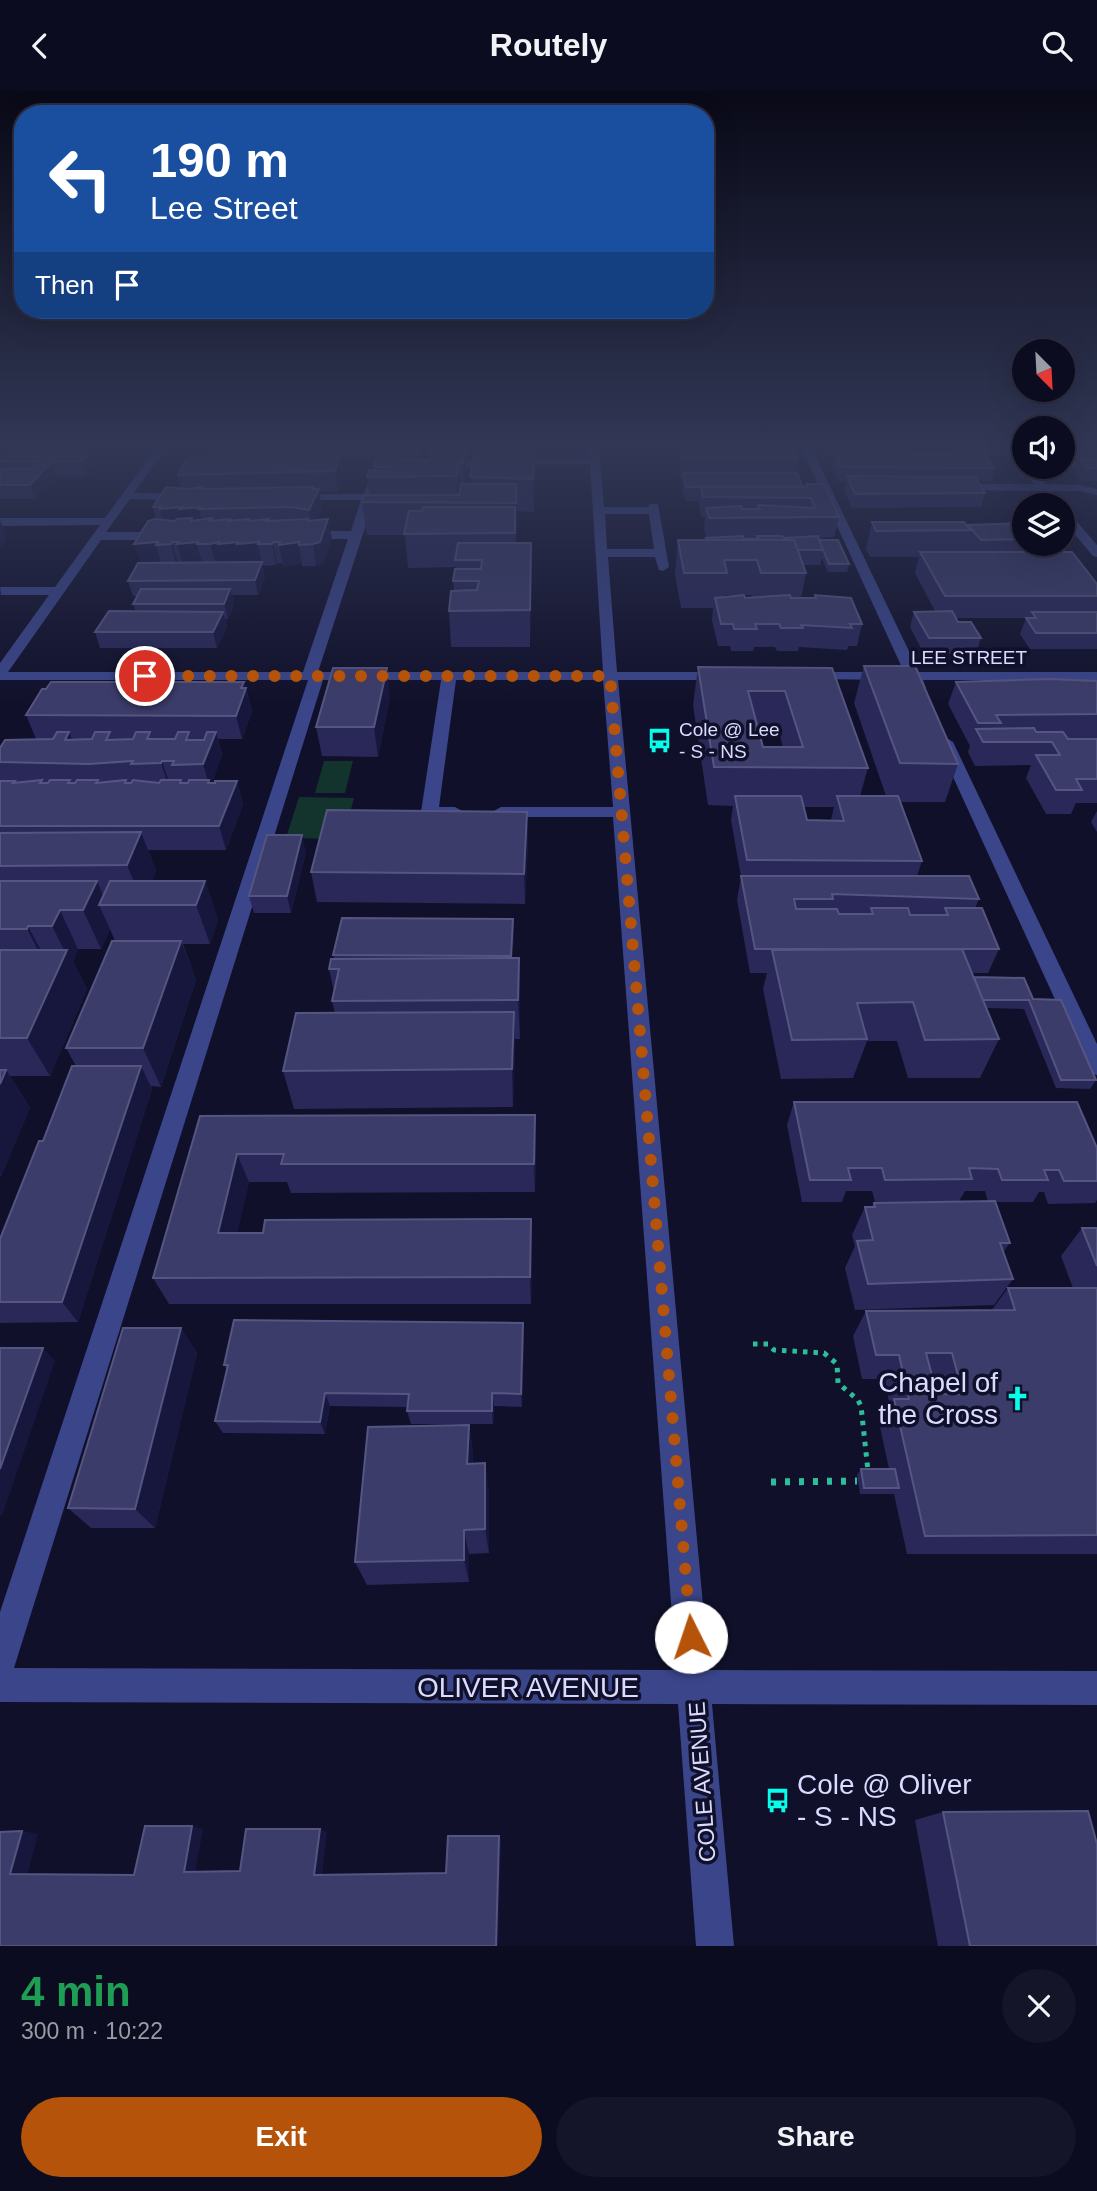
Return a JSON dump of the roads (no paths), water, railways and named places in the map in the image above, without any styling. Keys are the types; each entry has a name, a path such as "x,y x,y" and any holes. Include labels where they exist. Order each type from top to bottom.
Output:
{"street":[{"path":"0,675 101,532"},
{"path":"0,1662 357,532"},
{"name":"COLE AVENUE","path":"599,532 715,1946"},
{"path":"658,532 663,567"},
{"path":"851,532 926,704"},
{"path":"1080,532 1097,553"},
{"path":"1082,534 1097,535"},
{"path":"287,535 356,535"},
{"path":"98,536 176,536"},
{"path":"601,553 661,553"},
{"path":"1,591 59,591"},
{"path":"0,675 738,676"},
{"path":"449,676 430,812 621,812"},
{"name":"LEE STREET","path":"792,676 1097,676"},
{"path":"938,729 1097,1067"},
{"name":"OLIVER AVENUE","path":"0,1685 1097,1688"}],"place":[{"name":"Cole @ Lee - S - NS","path":"659,740"},
{"name":"Chapel of the Cross","path":"1018,1398"},
{"name":"Cole @ Oliver - S - NS","path":"777,1800"}]}
